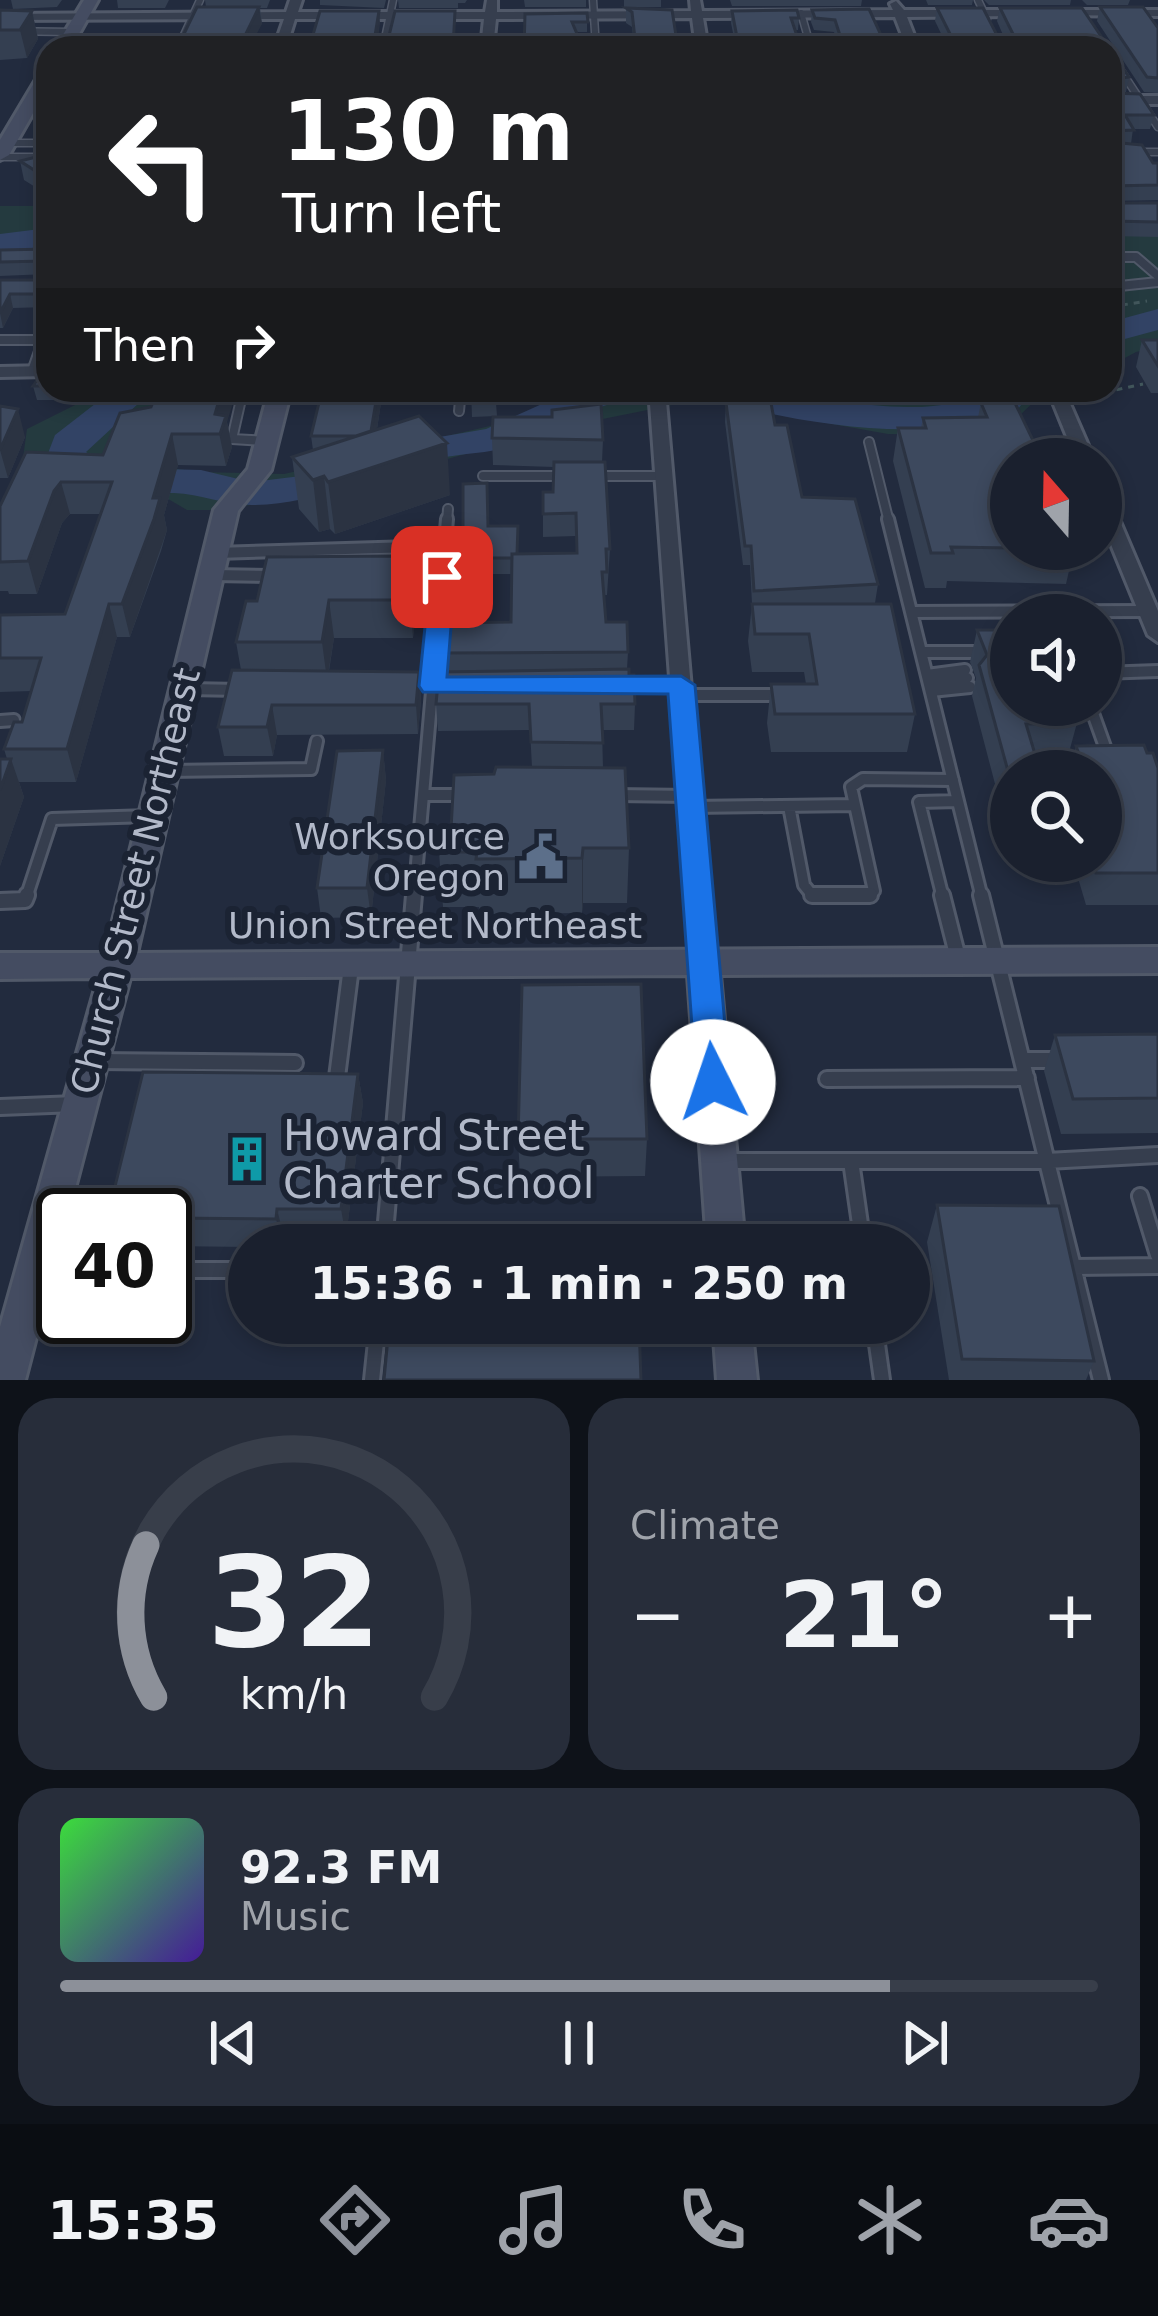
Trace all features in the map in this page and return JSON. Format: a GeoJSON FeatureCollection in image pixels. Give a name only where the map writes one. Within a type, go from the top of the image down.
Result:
{"type":"FeatureCollection","features":[{"type":"Feature","properties":{"kind":"street"},"geometry":{"type":"LineString","coordinates":[[70,36],[91,0]]}},
{"type":"Feature","properties":{"kind":"street"},"geometry":{"type":"LineString","coordinates":[[284,36],[296,0]]}},
{"type":"Feature","properties":{"kind":"street"},"geometry":{"type":"LineString","coordinates":[[0,16],[389,15],[491,7],[696,6],[801,13],[897,6],[1158,13]]}},
{"type":"Feature","properties":{"kind":"street"},"geometry":{"type":"LineString","coordinates":[[696,6],[700,36]]}},
{"type":"Feature","properties":{"kind":"street"},"geometry":{"type":"LineString","coordinates":[[897,6],[909,36]]}},
{"type":"Feature","properties":{"kind":"street"},"geometry":{"type":"LineString","coordinates":[[1122,100],[1158,100]]}},
{"type":"Feature","properties":{"kind":"street"},"geometry":{"type":"LineString","coordinates":[[2,152],[36,108]]}},
{"type":"Feature","properties":{"kind":"street"},"geometry":{"type":"LineString","coordinates":[[0,372],[36,371]]}},
{"type":"Feature","properties":{"kind":"street","name":"Church Street Northeast"},"geometry":{"type":"LineString","coordinates":[[5,1380],[42,1269],[226,510],[260,470],[277,402]]}},
{"type":"Feature","properties":{"kind":"street"},"geometry":{"type":"LineString","coordinates":[[658,402],[724,1224]]}},
{"type":"Feature","properties":{"kind":"street"},"geometry":{"type":"LineString","coordinates":[[1061,402],[1076,438]]}},
{"type":"Feature","properties":{"kind":"street"},"geometry":{"type":"LineString","coordinates":[[1122,548],[1158,635]]}},
{"type":"Feature","properties":{"kind":"street","name":"Union Street Northeast"},"geometry":{"type":"LineString","coordinates":[[0,967],[1158,960]]}},
{"type":"Feature","properties":{"kind":"street"},"geometry":{"type":"LineString","coordinates":[[734,1344],[737,1380]]}},
{"type":"Feature","properties":{"kind":"lane"},"geometry":{"type":"LineString","coordinates":[[184,36],[200,0]]}},
{"type":"Feature","properties":{"kind":"lane"},"geometry":{"type":"LineString","coordinates":[[385,36],[393,0]]}},
{"type":"Feature","properties":{"kind":"lane"},"geometry":{"type":"LineString","coordinates":[[1075,0],[1094,30]]}},
{"type":"Feature","properties":{"kind":"lane"},"geometry":{"type":"LineString","coordinates":[[981,6],[994,30]]}},
{"type":"Feature","properties":{"kind":"lane"},"geometry":{"type":"LineString","coordinates":[[801,13],[808,36]]}},
{"type":"Feature","properties":{"kind":"lane"},"geometry":{"type":"LineString","coordinates":[[0,31],[72,32]]}},
{"type":"Feature","properties":{"kind":"lane"},"geometry":{"type":"LineString","coordinates":[[1122,72],[1158,127]]}},
{"type":"Feature","properties":{"kind":"lane"},"geometry":{"type":"LineString","coordinates":[[2,152],[36,145]]}},
{"type":"Feature","properties":{"kind":"lane"},"geometry":{"type":"LineString","coordinates":[[2,152],[36,156]]}},
{"type":"Feature","properties":{"kind":"lane"},"geometry":{"type":"LineString","coordinates":[[1122,152],[1158,152]]}},
{"type":"Feature","properties":{"kind":"lane"},"geometry":{"type":"LineString","coordinates":[[1122,256],[1136,257],[1158,279]]}},
{"type":"Feature","properties":{"kind":"lane"},"geometry":{"type":"LineString","coordinates":[[1122,285],[1158,279]]}},
{"type":"Feature","properties":{"kind":"lane"},"geometry":{"type":"LineString","coordinates":[[0,340],[36,340]]}},
{"type":"Feature","properties":{"kind":"lane"},"geometry":{"type":"LineString","coordinates":[[240,402],[232,440],[267,441]]}},
{"type":"Feature","properties":{"kind":"lane"},"geometry":{"type":"LineString","coordinates":[[459,411],[460,402]]}},
{"type":"Feature","properties":{"kind":"lane"},"geometry":{"type":"LineString","coordinates":[[869,442],[1102,1380]]}},
{"type":"Feature","properties":{"kind":"lane"},"geometry":{"type":"LineString","coordinates":[[483,476],[664,476]]}},
{"type":"Feature","properties":{"kind":"lane"},"geometry":{"type":"LineString","coordinates":[[386,1224],[448,509]]}},
{"type":"Feature","properties":{"kind":"lane"},"geometry":{"type":"LineString","coordinates":[[213,564],[446,546]]}},
{"type":"Feature","properties":{"kind":"lane"},"geometry":{"type":"LineString","coordinates":[[213,564],[280,576]]}},
{"type":"Feature","properties":{"kind":"lane"},"geometry":{"type":"LineString","coordinates":[[396,576],[442,577]]}},
{"type":"Feature","properties":{"kind":"lane"},"geometry":{"type":"LineString","coordinates":[[912,612],[1148,611]]}},
{"type":"Feature","properties":{"kind":"lane"},"geometry":{"type":"LineString","coordinates":[[921,652],[990,652]]}},
{"type":"Feature","properties":{"kind":"lane"},"geometry":{"type":"LineString","coordinates":[[1122,673],[1158,671]]}},
{"type":"Feature","properties":{"kind":"lane"},"geometry":{"type":"LineString","coordinates":[[929,683],[967,678]]}},
{"type":"Feature","properties":{"kind":"lane"},"geometry":{"type":"LineString","coordinates":[[614,685],[791,695]]}},
{"type":"Feature","properties":{"kind":"lane"},"geometry":{"type":"LineString","coordinates":[[410,691],[456,686]]}},
{"type":"Feature","properties":{"kind":"lane"},"geometry":{"type":"LineString","coordinates":[[184,689],[252,690]]}},
{"type":"Feature","properties":{"kind":"lane"},"geometry":{"type":"LineString","coordinates":[[164,771],[311,769],[317,741]]}},
{"type":"Feature","properties":{"kind":"lane"},"geometry":{"type":"LineString","coordinates":[[789,806],[804,885],[812,895],[867,897],[874,891],[851,788],[863,779],[953,780]]}},
{"type":"Feature","properties":{"kind":"lane"},"geometry":{"type":"LineString","coordinates":[[424,795],[490,795]]}},
{"type":"Feature","properties":{"kind":"lane"},"geometry":{"type":"LineString","coordinates":[[601,795],[855,805]]}},
{"type":"Feature","properties":{"kind":"lane"},"geometry":{"type":"LineString","coordinates":[[958,801],[919,802],[958,962]]}},
{"type":"Feature","properties":{"kind":"lane"},"geometry":{"type":"LineString","coordinates":[[0,901],[26,900],[52,819],[154,816]]}},
{"type":"Feature","properties":{"kind":"lane"},"geometry":{"type":"LineString","coordinates":[[334,1094],[351,965]]}},
{"type":"Feature","properties":{"kind":"lane"},"geometry":{"type":"LineString","coordinates":[[1022,1060],[1086,1059]]}},
{"type":"Feature","properties":{"kind":"lane"},"geometry":{"type":"LineString","coordinates":[[92,1061],[295,1063]]}},
{"type":"Feature","properties":{"kind":"lane"},"geometry":{"type":"LineString","coordinates":[[827,1079],[1027,1078]]}},
{"type":"Feature","properties":{"kind":"lane"},"geometry":{"type":"LineString","coordinates":[[0,1108],[80,1104]]}},
{"type":"Feature","properties":{"kind":"lane"},"geometry":{"type":"LineString","coordinates":[[719,1161],[1047,1161],[1158,1155]]}},
{"type":"Feature","properties":{"kind":"lane"},"geometry":{"type":"LineString","coordinates":[[851,1161],[860,1224]]}},
{"type":"Feature","properties":{"kind":"lane"},"geometry":{"type":"LineString","coordinates":[[1140,1196],[1158,1255]]}},
{"type":"Feature","properties":{"kind":"lane"},"geometry":{"type":"LineString","coordinates":[[1074,1267],[1158,1266]]}},
{"type":"Feature","properties":{"kind":"lane"},"geometry":{"type":"LineString","coordinates":[[192,1270],[228,1270]]}},
{"type":"Feature","properties":{"kind":"lane"},"geometry":{"type":"LineString","coordinates":[[373,1380],[376,1344]]}},
{"type":"Feature","properties":{"kind":"lane"},"geometry":{"type":"LineString","coordinates":[[877,1344],[882,1380]]}},
{"type":"Feature","properties":{"kind":"path"},"geometry":{"type":"LineString","coordinates":[[1122,305],[1158,298]]}},
{"type":"Feature","properties":{"kind":"path"},"geometry":{"type":"LineString","coordinates":[[1122,388],[1143,384]]}},
{"type":"Feature","properties":{"kind":"green space"},"geometry":{"type":"Polygon","coordinates":[[[0,206],[36,206],[36,256],[0,261],[0,206]]]}},
{"type":"Feature","properties":{"kind":"green space"},"geometry":{"type":"Polygon","coordinates":[[[1122,214],[1158,214],[1158,347],[1122,360],[1122,214]]]}},
{"type":"Feature","properties":{"kind":"green space"},"geometry":{"type":"Polygon","coordinates":[[[81,402],[168,402],[107,457],[197,472],[284,474],[507,422],[559,402],[687,402],[573,425],[303,498],[213,510],[187,510],[158,493],[23,458],[27,429],[81,402]]]}},
{"type":"Feature","properties":{"kind":"green space"},"geometry":{"type":"Polygon","coordinates":[[[708,402],[1034,402],[1014,421],[947,435],[888,434],[708,402]]]}},
{"type":"Feature","properties":{"kind":"building"},"geometry":{"type":"Polygon","coordinates":[[[197,7],[259,7],[245,36],[183,36],[197,7]]]}},
{"type":"Feature","properties":{"kind":"building"},"geometry":{"type":"Polygon","coordinates":[[[1100,7],[1143,7],[1158,28],[1158,78],[1147,77],[1100,7]]]}},
{"type":"Feature","properties":{"kind":"building"},"geometry":{"type":"Polygon","coordinates":[[[626,8],[672,10],[676,36],[635,36],[632,12],[626,8]]]}},
{"type":"Feature","properties":{"kind":"building"},"geometry":{"type":"Polygon","coordinates":[[[937,8],[983,8],[997,36],[951,36],[937,8]]]}},
{"type":"Feature","properties":{"kind":"building"},"geometry":{"type":"Polygon","coordinates":[[[1000,8],[1082,8],[1101,36],[1011,36],[1000,8]]]}},
{"type":"Feature","properties":{"kind":"building"},"geometry":{"type":"Polygon","coordinates":[[[869,9],[881,36],[840,36],[835,20],[815,18],[812,10],[869,9]]]}},
{"type":"Feature","properties":{"kind":"building"},"geometry":{"type":"Polygon","coordinates":[[[0,10],[32,11],[20,30],[0,30],[0,10]]]}},
{"type":"Feature","properties":{"kind":"building"},"geometry":{"type":"Polygon","coordinates":[[[797,10],[799,18],[791,18],[797,36],[737,36],[732,11],[797,10]]]}},
{"type":"Feature","properties":{"kind":"building"},"geometry":{"type":"Polygon","coordinates":[[[320,11],[379,11],[375,36],[313,36],[320,11]]]}},
{"type":"Feature","properties":{"kind":"building"},"geometry":{"type":"Polygon","coordinates":[[[395,11],[455,11],[454,36],[389,36],[395,11]]]}},
{"type":"Feature","properties":{"kind":"building"},"geometry":{"type":"Polygon","coordinates":[[[587,13],[588,22],[572,22],[578,36],[524,36],[525,14],[587,13]]]}},
{"type":"Feature","properties":{"kind":"building"},"geometry":{"type":"Polygon","coordinates":[[[1122,93],[1140,94],[1154,115],[1125,115],[1134,130],[1122,131],[1122,93]]]}},
{"type":"Feature","properties":{"kind":"building"},"geometry":{"type":"Polygon","coordinates":[[[1122,143],[1142,145],[1153,163],[1158,163],[1158,185],[1122,186],[1122,143]]]}},
{"type":"Feature","properties":{"kind":"building"},"geometry":{"type":"Polygon","coordinates":[[[36,157],[36,171],[20,161],[36,157]]]}},
{"type":"Feature","properties":{"kind":"building"},"geometry":{"type":"Polygon","coordinates":[[[1122,203],[1158,203],[1158,222],[1122,221],[1122,203]]]}},
{"type":"Feature","properties":{"kind":"building"},"geometry":{"type":"Polygon","coordinates":[[[36,249],[36,261],[0,262],[0,250],[36,249]]]}},
{"type":"Feature","properties":{"kind":"building"},"geometry":{"type":"Polygon","coordinates":[[[0,280],[36,280],[36,294],[10,294],[0,313],[0,280]]]}},
{"type":"Feature","properties":{"kind":"building"},"geometry":{"type":"Polygon","coordinates":[[[1142,340],[1158,340],[1158,366],[1142,340]]]}},
{"type":"Feature","properties":{"kind":"building"},"geometry":{"type":"Polygon","coordinates":[[[153,402],[218,402],[215,414],[226,416],[220,434],[172,434],[153,498],[160,498],[154,519],[122,604],[109,604],[67,749],[4,749],[14,722],[22,722],[41,658],[0,658],[0,615],[65,614],[112,482],[61,482],[28,561],[0,562],[0,506],[26,452],[103,455],[120,413],[151,407],[153,402]]]}},
{"type":"Feature","properties":{"kind":"building"},"geometry":{"type":"Polygon","coordinates":[[[319,402],[376,402],[371,431],[356,436],[311,436],[319,402]]]}},
{"type":"Feature","properties":{"kind":"building"},"geometry":{"type":"Polygon","coordinates":[[[726,403],[771,403],[775,425],[787,425],[802,497],[855,499],[878,584],[754,591],[751,546],[745,546],[726,403]]]}},
{"type":"Feature","properties":{"kind":"building"},"geometry":{"type":"Polygon","coordinates":[[[981,403],[1015,403],[1032,438],[990,438],[990,548],[951,547],[953,553],[931,553],[898,428],[926,428],[923,418],[987,417],[981,403]]]}},
{"type":"Feature","properties":{"kind":"building"},"geometry":{"type":"Polygon","coordinates":[[[601,404],[603,440],[492,438],[493,417],[552,417],[552,410],[601,404]]]}},
{"type":"Feature","properties":{"kind":"building"},"geometry":{"type":"Polygon","coordinates":[[[0,406],[18,409],[0,450],[0,406]]]}},
{"type":"Feature","properties":{"kind":"building"},"geometry":{"type":"Polygon","coordinates":[[[419,416],[447,443],[328,482],[324,476],[313,480],[292,457],[419,416]]]}},
{"type":"Feature","properties":{"kind":"building"},"geometry":{"type":"Polygon","coordinates":[[[554,462],[605,462],[610,549],[606,549],[607,572],[602,572],[606,622],[627,622],[628,652],[442,653],[445,623],[511,622],[512,554],[577,553],[576,513],[543,514],[543,492],[553,492],[554,462]]]}},
{"type":"Feature","properties":{"kind":"building"},"geometry":{"type":"Polygon","coordinates":[[[487,483],[488,526],[518,526],[517,554],[512,558],[480,558],[481,539],[463,539],[463,484],[487,483]]]}},
{"type":"Feature","properties":{"kind":"building"},"geometry":{"type":"Polygon","coordinates":[[[399,556],[397,573],[413,574],[410,600],[329,600],[322,642],[236,642],[246,601],[257,601],[267,557],[399,556]]]}},
{"type":"Feature","properties":{"kind":"building"},"geometry":{"type":"Polygon","coordinates":[[[752,604],[891,604],[915,714],[775,714],[771,684],[817,684],[809,634],[755,634],[752,604]]]}},
{"type":"Feature","properties":{"kind":"building"},"geometry":{"type":"Polygon","coordinates":[[[977,630],[990,630],[990,705],[979,665],[987,655],[977,630]]]}},
{"type":"Feature","properties":{"kind":"building"},"geometry":{"type":"Polygon","coordinates":[[[629,669],[629,675],[634,675],[635,704],[601,704],[603,743],[531,742],[529,704],[436,704],[439,672],[629,669]]]}},
{"type":"Feature","properties":{"kind":"building"},"geometry":{"type":"Polygon","coordinates":[[[232,670],[419,672],[416,705],[272,705],[267,727],[218,727],[232,670]]]}},
{"type":"Feature","properties":{"kind":"building"},"geometry":{"type":"Polygon","coordinates":[[[996,726],[1027,726],[1034,750],[1002,750],[996,726]]]}},
{"type":"Feature","properties":{"kind":"building"},"geometry":{"type":"Polygon","coordinates":[[[1144,745],[1147,753],[1153,753],[1158,768],[1158,873],[1122,873],[1122,750],[1077,750],[1076,746],[1144,745]]]}},
{"type":"Feature","properties":{"kind":"building"},"geometry":{"type":"Polygon","coordinates":[[[383,750],[367,888],[317,888],[337,751],[383,750]]]}},
{"type":"Feature","properties":{"kind":"building"},"geometry":{"type":"Polygon","coordinates":[[[0,759],[11,759],[0,790],[0,759]]]}},
{"type":"Feature","properties":{"kind":"building"},"geometry":{"type":"Polygon","coordinates":[[[496,767],[625,768],[629,848],[583,848],[582,858],[476,859],[477,852],[439,852],[440,828],[451,829],[454,775],[494,774],[496,767]]]}},
{"type":"Feature","properties":{"kind":"building"},"geometry":{"type":"Polygon","coordinates":[[[641,984],[647,1139],[518,1139],[522,985],[641,984]]]}},
{"type":"Feature","properties":{"kind":"building"},"geometry":{"type":"Polygon","coordinates":[[[1158,1034],[1158,1098],[1073,1099],[1055,1035],[1158,1034]]]}},
{"type":"Feature","properties":{"kind":"building","name":"Howard Street Charter School"},"geometry":{"type":"Polygon","coordinates":[[[143,1072],[358,1074],[341,1209],[277,1209],[276,1219],[192,1218],[192,1188],[115,1188],[143,1072]]]}},
{"type":"Feature","properties":{"kind":"building"},"geometry":{"type":"Polygon","coordinates":[[[937,1205],[1059,1206],[1094,1361],[962,1359],[937,1205]]]}},
{"type":"Feature","properties":{"kind":"building"},"geometry":{"type":"Polygon","coordinates":[[[387,1344],[640,1344],[641,1380],[384,1380],[387,1344]]]}},
{"type":"Feature","properties":{"kind":"waterway"},"geometry":{"type":"LineString","coordinates":[[0,243],[36,238]]}},
{"type":"Feature","properties":{"kind":"waterway"},"geometry":{"type":"LineString","coordinates":[[1122,330],[1158,319]]}},
{"type":"Feature","properties":{"kind":"waterway"},"geometry":{"type":"LineString","coordinates":[[120,402],[68,443],[66,456],[92,473],[124,480],[201,482],[251,494],[305,487],[435,448],[495,439],[575,402]]}},
{"type":"Feature","properties":{"kind":"waterway"},"geometry":{"type":"LineString","coordinates":[[773,402],[885,418],[953,416],[1004,402]]}},
{"type":"Feature","properties":{"kind":"place","name":"Worksource Oregon"},"geometry":{"type":"Point","coordinates":[541,857]}},
{"type":"Feature","properties":{"kind":"place","name":"Howard Street Charter School"},"geometry":{"type":"Point","coordinates":[247,1159]}},
{"type":"Feature","properties":{"kind":"route"},"geometry":{"type":"LineString","coordinates":[[442,577],[433,686],[681,685],[713,1082]]}}]}
